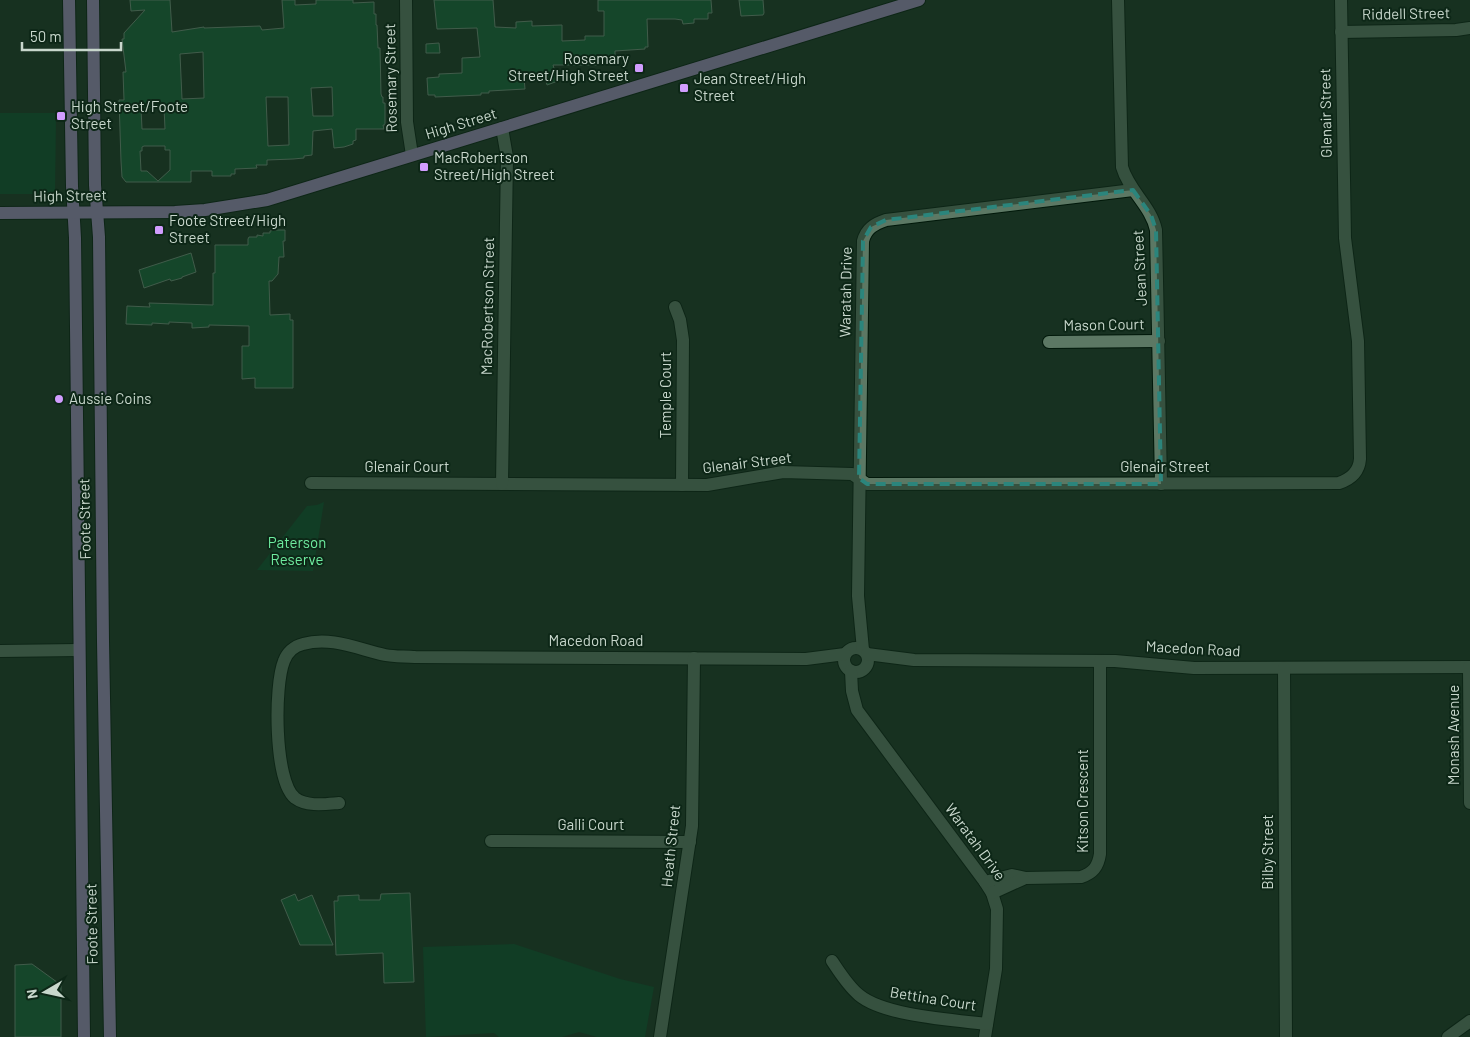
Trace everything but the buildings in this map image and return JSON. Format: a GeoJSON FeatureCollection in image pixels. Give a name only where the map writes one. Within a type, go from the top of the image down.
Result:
{"type":"FeatureCollection","features":[{"type":"Feature","properties":{"kind":"main road","name":"Foote Street"},"geometry":{"type":"LineString","coordinates":[[69,0],[75,238],[84,1037]]}},
{"type":"Feature","properties":{"kind":"main road","name":"Foote Street"},"geometry":{"type":"LineString","coordinates":[[93,0],[95,185],[99,237],[103,661],[111,1035]]}},
{"type":"Feature","properties":{"kind":"main road","name":"High Street"},"geometry":{"type":"LineString","coordinates":[[0,213],[175,212],[206,210],[267,200],[920,0]]}},
{"type":"Feature","properties":{"kind":"street","name":"Rosemary Street"},"geometry":{"type":"LineString","coordinates":[[406,0],[407,122],[412,155]]}},
{"type":"Feature","properties":{"kind":"street","name":"Jean Street"},"geometry":{"type":"LineString","coordinates":[[1118,0],[1122,168],[1127,182],[1151,215],[1156,230],[1161,484]]}},
{"type":"Feature","properties":{"kind":"street","name":"Glenair Street"},"geometry":{"type":"LineString","coordinates":[[502,484],[716,485],[783,472],[852,474],[867,484],[1339,482],[1350,478],[1358,469],[1360,459],[1359,351],[1345,238],[1341,0]]}},
{"type":"Feature","properties":{"kind":"street","name":"Riddell Street"},"geometry":{"type":"LineString","coordinates":[[1342,32],[1456,30],[1470,28]]}},
{"type":"Feature","properties":{"kind":"street","name":"MacRobertson Street"},"geometry":{"type":"LineString","coordinates":[[502,128],[507,157],[502,484]]}},
{"type":"Feature","properties":{"kind":"street","name":"Waratah Drive"},"geometry":{"type":"LineString","coordinates":[[986,1031],[996,960],[997,909],[989,888],[863,718],[854,702],[858,596],[863,241],[870,227],[886,220],[1133,190]]}},
{"type":"Feature","properties":{"kind":"street","name":"Temple Court"},"geometry":{"type":"LineString","coordinates":[[675,307],[680,320],[683,340],[682,485]]}},
{"type":"Feature","properties":{"kind":"street","name":"Mason Court"},"geometry":{"type":"LineString","coordinates":[[1049,342],[1159,341]]}},
{"type":"Feature","properties":{"kind":"street","name":"Glenair Court"},"geometry":{"type":"LineString","coordinates":[[311,483],[502,484]]}},
{"type":"Feature","properties":{"kind":"street","name":"Macedon Road"},"geometry":{"type":"LineString","coordinates":[[339,803],[317,804],[302,802],[295,798],[287,787],[280,754],[278,699],[283,663],[286,656],[296,647],[311,642],[338,643],[386,655],[424,657],[1100,661],[1184,668],[1470,667]]}},
{"type":"Feature","properties":{"kind":"street"},"geometry":{"type":"LineString","coordinates":[[0,651],[79,650]]}},
{"type":"Feature","properties":{"kind":"street","name":"Heath Street"},"geometry":{"type":"LineString","coordinates":[[660,1037],[693,813],[694,658]]}},
{"type":"Feature","properties":{"kind":"street","name":"Kitson Crescent"},"geometry":{"type":"LineString","coordinates":[[989,888],[1008,885],[1026,878],[1081,877],[1092,872],[1099,862],[1100,661]]}},
{"type":"Feature","properties":{"kind":"street","name":"Monash Avenue"},"geometry":{"type":"LineString","coordinates":[[1470,667],[1470,803]]}},
{"type":"Feature","properties":{"kind":"street","name":"Bilby Street"},"geometry":{"type":"LineString","coordinates":[[1284,668],[1286,1037]]}},
{"type":"Feature","properties":{"kind":"street","name":"Galli Court"},"geometry":{"type":"LineString","coordinates":[[491,841],[690,842]]}},
{"type":"Feature","properties":{"kind":"street","name":"Bettina Court"},"geometry":{"type":"LineString","coordinates":[[832,961],[858,994],[876,1006],[986,1031]]}},
{"type":"Feature","properties":{"kind":"street"},"geometry":{"type":"LineString","coordinates":[[1448,1037],[1470,1021]]}},
{"type":"Feature","properties":{"kind":"highlighted area"},"geometry":{"type":"Polygon","coordinates":[[[1133,190],[1151,215],[1156,230],[1161,484],[867,484],[859,478],[863,241],[871,227],[886,220],[1133,190]]]}},
{"type":"Feature","properties":{"kind":"green space"},"geometry":{"type":"Polygon","coordinates":[[[0,113],[56,113],[55,194],[0,194],[0,113]]]}},
{"type":"Feature","properties":{"kind":"green space","name":"Paterson Reserve"},"geometry":{"type":"Polygon","coordinates":[[[324,502],[313,571],[257,570],[307,506],[324,502]]]}},
{"type":"Feature","properties":{"kind":"green space"},"geometry":{"type":"Polygon","coordinates":[[[514,944],[620,979],[654,987],[645,1037],[597,1037],[579,1032],[562,1037],[499,1037],[494,1033],[426,1037],[423,947],[514,944]]]}},
{"type":"Feature","properties":{"kind":"place","name":"Rosemary Street/High Street"},"geometry":{"type":"Point","coordinates":[639,68]}},
{"type":"Feature","properties":{"kind":"place","name":"Jean Street/High Street"},"geometry":{"type":"Point","coordinates":[684,88]}},
{"type":"Feature","properties":{"kind":"place","name":"High Street/Foote Street"},"geometry":{"type":"Point","coordinates":[61,116]}},
{"type":"Feature","properties":{"kind":"place","name":"MacRobertson Street/High Street"},"geometry":{"type":"Point","coordinates":[424,167]}},
{"type":"Feature","properties":{"kind":"place","name":"Foote Street/High Street"},"geometry":{"type":"Point","coordinates":[159,230]}},
{"type":"Feature","properties":{"kind":"place","name":"Aussie Coins"},"geometry":{"type":"Point","coordinates":[59,399]}}]}
